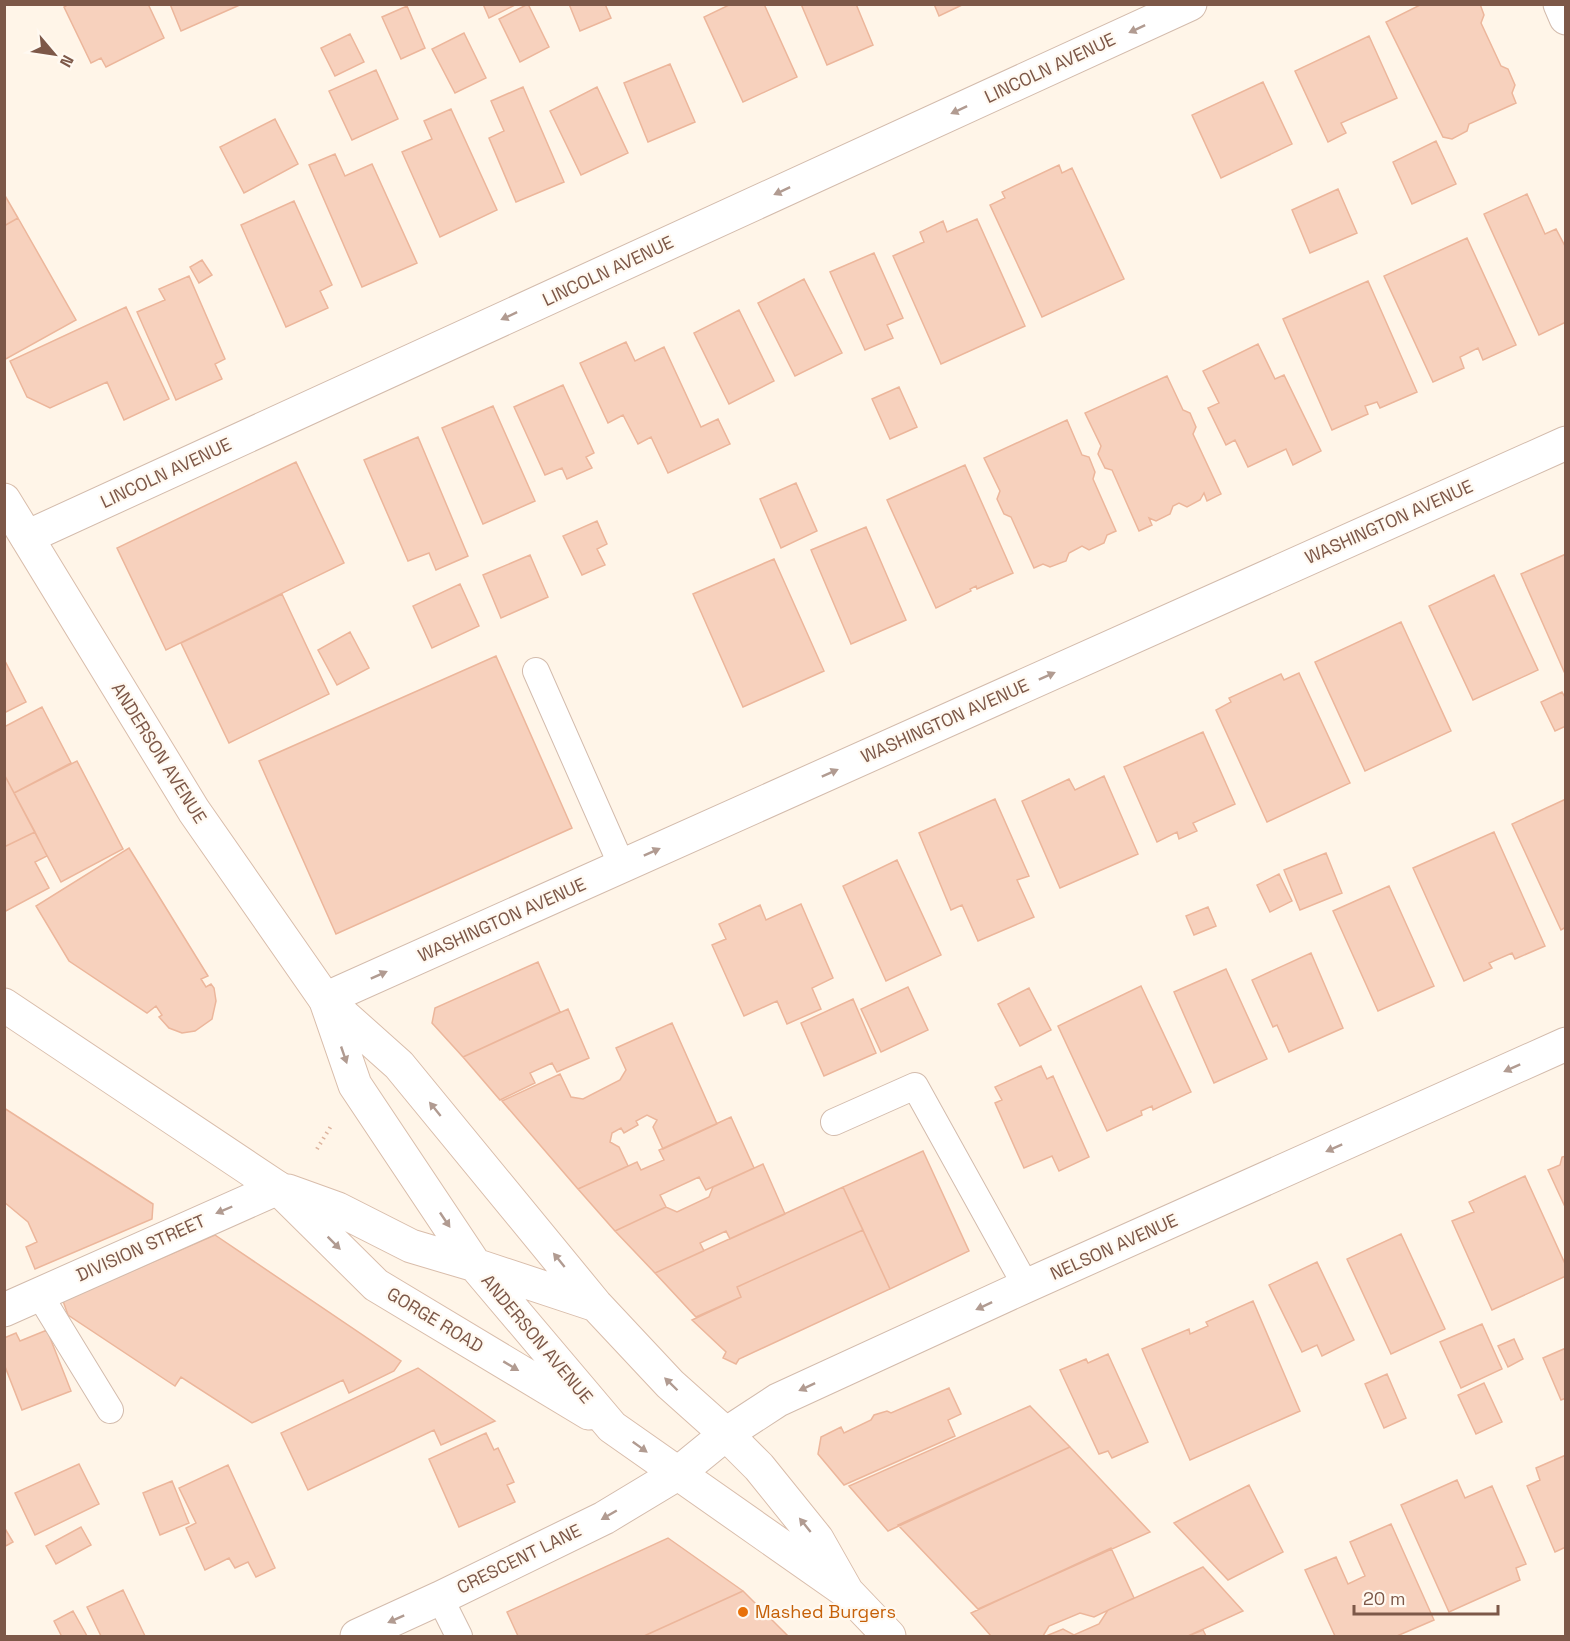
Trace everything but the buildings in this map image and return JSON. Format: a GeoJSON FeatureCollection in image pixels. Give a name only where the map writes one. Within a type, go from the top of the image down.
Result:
{"type":"FeatureCollection","features":[{"type":"Feature","properties":{"kind":"street","name":"LINCOLN AVENUE"},"geometry":{"type":"LineString","coordinates":[[13,519],[1190,4]]}},
{"type":"Feature","properties":{"kind":"street"},"geometry":{"type":"LineString","coordinates":[[1560,4],[1566,18]]}},
{"type":"Feature","properties":{"kind":"street","name":"WASHINGTON AVENUE"},"geometry":{"type":"LineString","coordinates":[[325,999],[1566,443]]}},
{"type":"Feature","properties":{"kind":"street","name":"ANDERSON AVENUE"},"geometry":{"type":"LineString","coordinates":[[13,519],[194,811],[325,999],[399,1065],[596,1305],[670,1384],[759,1467],[817,1539],[847,1592]]}},
{"type":"Feature","properties":{"kind":"street","name":"ANDERSON AVENUE"},"geometry":{"type":"LineString","coordinates":[[325,999],[355,1085],[475,1264],[612,1427],[847,1592],[889,1636]]}},
{"type":"Feature","properties":{"kind":"street","name":"GORGE ROAD"},"geometry":{"type":"LineString","coordinates":[[4,1005],[278,1188],[376,1285],[612,1427]]}},
{"type":"Feature","properties":{"kind":"street","name":"NELSON AVENUE"},"geometry":{"type":"LineString","coordinates":[[677,1474],[726,1434],[778,1400],[1566,1044]]}},
{"type":"Feature","properties":{"kind":"street","name":"GORGE ROAD"},"geometry":{"type":"LineString","coordinates":[[278,1188],[338,1209],[411,1246],[475,1264],[596,1305]]}},
{"type":"Feature","properties":{"kind":"street","name":"DIVISION STREET"},"geometry":{"type":"LineString","coordinates":[[4,1310],[278,1188]]}},
{"type":"Feature","properties":{"kind":"street","name":"CRESCENT LANE"},"geometry":{"type":"LineString","coordinates":[[357,1636],[604,1518],[677,1474]]}},
{"type":"Feature","properties":{"kind":"lane"},"geometry":{"type":"LineString","coordinates":[[536,671],[622,866]]}},
{"type":"Feature","properties":{"kind":"lane"},"geometry":{"type":"LineString","coordinates":[[834,1122],[915,1086],[1026,1286]]}},
{"type":"Feature","properties":{"kind":"lane"},"geometry":{"type":"LineString","coordinates":[[39,1294],[110,1410]]}},
{"type":"Feature","properties":{"kind":"lane"},"geometry":{"type":"LineString","coordinates":[[440,1598],[459,1636]]}},
{"type":"Feature","properties":{"kind":"path"},"geometry":{"type":"LineString","coordinates":[[317,1149],[331,1126]]}},
{"type":"Feature","properties":{"kind":"place","name":"Mashed Burgers"},"geometry":{"type":"Point","coordinates":[743,1612]}}]}
